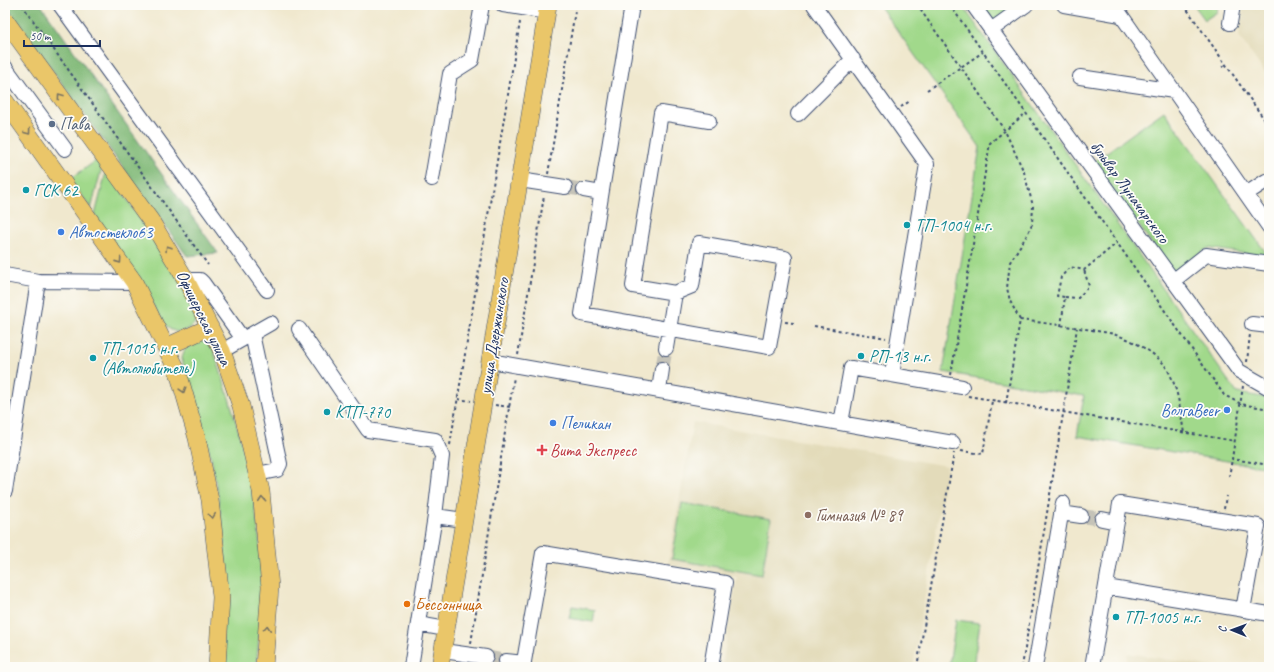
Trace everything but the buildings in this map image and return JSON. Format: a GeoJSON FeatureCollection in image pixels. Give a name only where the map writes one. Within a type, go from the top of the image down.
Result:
{"type":"FeatureCollection","features":[{"type":"Feature","properties":{"kind":"main road","name":"улица Дзержинского"},"geometry":{"type":"LineString","coordinates":[[441,659],[548,8]]}},
{"type":"Feature","properties":{"kind":"main road","name":"Офицерская улица"},"geometry":{"type":"LineString","coordinates":[[5,20],[151,221],[186,280],[222,351],[241,406],[261,490],[270,587],[264,667]]}},
{"type":"Feature","properties":{"kind":"main road"},"geometry":{"type":"LineString","coordinates":[[5,101],[134,282],[178,372],[197,438],[210,500],[221,597],[217,667]]}},
{"type":"Feature","properties":{"kind":"main road"},"geometry":{"type":"LineString","coordinates":[[166,347],[210,327]]}},
{"type":"Feature","properties":{"kind":"street"},"geometry":{"type":"LineString","coordinates":[[60,5],[267,290]]}},
{"type":"Feature","properties":{"kind":"street"},"geometry":{"type":"LineString","coordinates":[[432,179],[450,74],[472,60],[482,5]]}},
{"type":"Feature","properties":{"kind":"street"},"geometry":{"type":"LineString","coordinates":[[504,5],[548,8]]}},
{"type":"Feature","properties":{"kind":"street"},"geometry":{"type":"LineString","coordinates":[[632,5],[582,314],[769,347],[784,258],[699,243],[692,286],[675,293],[633,286],[661,113],[709,121]]}},
{"type":"Feature","properties":{"kind":"street"},"geometry":{"type":"LineString","coordinates":[[814,5],[927,164],[892,375]]}},
{"type":"Feature","properties":{"kind":"street","name":"бульвар Луначарского"},"geometry":{"type":"LineString","coordinates":[[973,5],[1238,371],[1244,376],[1269,388]]}},
{"type":"Feature","properties":{"kind":"street"},"geometry":{"type":"LineString","coordinates":[[991,30],[1026,5]]}},
{"type":"Feature","properties":{"kind":"street"},"geometry":{"type":"LineString","coordinates":[[1064,5],[1118,10],[1269,227]]}},
{"type":"Feature","properties":{"kind":"street"},"geometry":{"type":"LineString","coordinates":[[1230,23],[1233,5]]}},
{"type":"Feature","properties":{"kind":"street"},"geometry":{"type":"LineString","coordinates":[[798,114],[853,60]]}},
{"type":"Feature","properties":{"kind":"street"},"geometry":{"type":"LineString","coordinates":[[5,67],[65,149]]}},
{"type":"Feature","properties":{"kind":"street"},"geometry":{"type":"LineString","coordinates":[[1080,77],[1174,91]]}},
{"type":"Feature","properties":{"kind":"street"},"geometry":{"type":"LineString","coordinates":[[520,180],[565,187]]}},
{"type":"Feature","properties":{"kind":"street"},"geometry":{"type":"LineString","coordinates":[[1246,194],[1266,181]]}},
{"type":"Feature","properties":{"kind":"street"},"geometry":{"type":"LineString","coordinates":[[584,190],[601,193]]}},
{"type":"Feature","properties":{"kind":"street"},"geometry":{"type":"LineString","coordinates":[[1173,281],[1206,255],[1269,264]]}},
{"type":"Feature","properties":{"kind":"street"},"geometry":{"type":"LineString","coordinates":[[5,275],[38,281],[134,282]]}},
{"type":"Feature","properties":{"kind":"street"},"geometry":{"type":"LineString","coordinates":[[186,280],[200,280],[248,337],[280,464],[277,470],[257,474]]}},
{"type":"Feature","properties":{"kind":"street"},"geometry":{"type":"LineString","coordinates":[[5,491],[38,281]]}},
{"type":"Feature","properties":{"kind":"street"},"geometry":{"type":"LineString","coordinates":[[666,348],[675,293]]}},
{"type":"Feature","properties":{"kind":"street"},"geometry":{"type":"LineString","coordinates":[[222,351],[271,323]]}},
{"type":"Feature","properties":{"kind":"street"},"geometry":{"type":"LineString","coordinates":[[1252,324],[1269,326]]}},
{"type":"Feature","properties":{"kind":"street"},"geometry":{"type":"LineString","coordinates":[[299,329],[368,430],[435,440],[442,456],[435,516],[411,667]]}},
{"type":"Feature","properties":{"kind":"street"},"geometry":{"type":"LineString","coordinates":[[490,361],[953,443]]}},
{"type":"Feature","properties":{"kind":"street"},"geometry":{"type":"LineString","coordinates":[[841,423],[851,368],[959,389]]}},
{"type":"Feature","properties":{"kind":"street"},"geometry":{"type":"LineString","coordinates":[[659,391],[662,369]]}},
{"type":"Feature","properties":{"kind":"street"},"geometry":{"type":"LineString","coordinates":[[1092,667],[1120,504],[1258,526],[1243,610]]}},
{"type":"Feature","properties":{"kind":"street"},"geometry":{"type":"LineString","coordinates":[[1035,667],[1062,508],[1081,516]]}},
{"type":"Feature","properties":{"kind":"street"},"geometry":{"type":"LineString","coordinates":[[435,516],[464,520]]}},
{"type":"Feature","properties":{"kind":"street"},"geometry":{"type":"LineString","coordinates":[[1102,519],[1117,522]]}},
{"type":"Feature","properties":{"kind":"street"},"geometry":{"type":"LineString","coordinates":[[506,661],[524,665],[543,553],[724,583],[711,667]]}},
{"type":"Feature","properties":{"kind":"street"},"geometry":{"type":"LineString","coordinates":[[1106,588],[1269,614]]}},
{"type":"Feature","properties":{"kind":"street"},"geometry":{"type":"LineString","coordinates":[[418,624],[446,629]]}},
{"type":"Feature","properties":{"kind":"street"},"geometry":{"type":"LineString","coordinates":[[441,659],[469,655],[486,657]]}},
{"type":"Feature","properties":{"kind":"path"},"geometry":{"type":"LineString","coordinates":[[22,5],[208,266]]}},
{"type":"Feature","properties":{"kind":"path"},"geometry":{"type":"LineString","coordinates":[[469,655],[576,5]]}},
{"type":"Feature","properties":{"kind":"path"},"geometry":{"type":"LineString","coordinates":[[917,5],[1005,131],[1024,172],[1033,206],[1032,224],[1010,262],[1007,288],[1010,301],[1020,320],[1006,403]]}},
{"type":"Feature","properties":{"kind":"path"},"geometry":{"type":"LineString","coordinates":[[950,5],[1224,395],[1241,404],[1269,409]]}},
{"type":"Feature","properties":{"kind":"path"},"geometry":{"type":"LineString","coordinates":[[1184,5],[1269,126]]}},
{"type":"Feature","properties":{"kind":"path"},"geometry":{"type":"LineString","coordinates":[[450,449],[520,22]]}},
{"type":"Feature","properties":{"kind":"path"},"geometry":{"type":"LineString","coordinates":[[927,90],[983,52]]}},
{"type":"Feature","properties":{"kind":"path"},"geometry":{"type":"LineString","coordinates":[[1222,67],[1226,65]]}},
{"type":"Feature","properties":{"kind":"path"},"geometry":{"type":"LineString","coordinates":[[1026,114],[990,143],[959,389],[1006,403],[1235,441]]}},
{"type":"Feature","properties":{"kind":"path"},"geometry":{"type":"LineString","coordinates":[[1084,270],[1117,243]]}},
{"type":"Feature","properties":{"kind":"path"},"geometry":{"type":"LineString","coordinates":[[1070,267],[1084,270],[1089,286],[1078,298],[1057,296],[1061,277],[1070,267]]}},
{"type":"Feature","properties":{"kind":"path"},"geometry":{"type":"LineString","coordinates":[[1061,326],[1065,297]]}},
{"type":"Feature","properties":{"kind":"path"},"geometry":{"type":"LineString","coordinates":[[1020,320],[1117,335],[1144,348],[1163,363],[1170,375],[1177,392],[1184,433]]}},
{"type":"Feature","properties":{"kind":"path"},"geometry":{"type":"LineString","coordinates":[[814,326],[898,340]]}},
{"type":"Feature","properties":{"kind":"path"},"geometry":{"type":"LineString","coordinates":[[1022,667],[1062,412],[1077,328]]}},
{"type":"Feature","properties":{"kind":"path"},"geometry":{"type":"LineString","coordinates":[[917,667],[954,450],[983,454],[992,400]]}},
{"type":"Feature","properties":{"kind":"path"},"geometry":{"type":"LineString","coordinates":[[1229,477],[1241,404]]}},
{"type":"Feature","properties":{"kind":"path"},"geometry":{"type":"LineString","coordinates":[[1232,459],[1269,465]]}},
{"type":"Feature","properties":{"kind":"shaded area"},"geometry":{"type":"Polygon","coordinates":[[[1243,5],[1269,5],[1269,79],[1239,36],[1243,5]]]}},
{"type":"Feature","properties":{"kind":"shaded area","name":"Гимназия № 89"},"geometry":{"type":"Polygon","coordinates":[[[693,422],[947,466],[913,667],[733,667],[722,665],[737,577],[668,565],[693,422]]]}},
{"type":"Feature","properties":{"kind":"shaded area"},"geometry":{"type":"Polygon","coordinates":[[[1128,653],[1213,667],[1126,667],[1128,653]]]}},
{"type":"Feature","properties":{"kind":"green space"},"geometry":{"type":"Polygon","coordinates":[[[5,5],[41,5],[218,253],[187,256],[5,5]]]}},
{"type":"Feature","properties":{"kind":"green space"},"geometry":{"type":"Polygon","coordinates":[[[879,5],[962,5],[1237,393],[1269,398],[1269,468],[1077,436],[1084,396],[943,372],[980,147],[879,5]]]}},
{"type":"Feature","properties":{"kind":"green space"},"geometry":{"type":"Polygon","coordinates":[[[981,5],[1017,5],[993,22],[981,5]]]}},
{"type":"Feature","properties":{"kind":"green space"},"geometry":{"type":"Polygon","coordinates":[[[1194,5],[1218,5],[1217,12],[1205,20],[1194,5]]]}},
{"type":"Feature","properties":{"kind":"green space"},"geometry":{"type":"Polygon","coordinates":[[[1164,111],[1269,257],[1208,248],[1173,273],[1093,162],[1164,111]]]}},
{"type":"Feature","properties":{"kind":"green space"},"geometry":{"type":"Polygon","coordinates":[[[100,158],[103,163],[91,209],[70,179],[100,158]]]}},
{"type":"Feature","properties":{"kind":"green space"},"geometry":{"type":"Polygon","coordinates":[[[107,168],[182,284],[197,319],[187,330],[179,332],[166,326],[95,215],[107,168]]]}},
{"type":"Feature","properties":{"kind":"green space"},"geometry":{"type":"Polygon","coordinates":[[[199,340],[211,343],[221,371],[238,429],[251,487],[260,546],[262,576],[261,611],[256,667],[220,667],[226,581],[224,542],[211,457],[182,359],[187,346],[199,340]]]}},
{"type":"Feature","properties":{"kind":"green space"},"geometry":{"type":"Polygon","coordinates":[[[682,503],[771,519],[762,575],[672,559],[682,503]]]}},
{"type":"Feature","properties":{"kind":"green space"},"geometry":{"type":"Polygon","coordinates":[[[572,606],[595,610],[593,622],[569,618],[572,606]]]}},
{"type":"Feature","properties":{"kind":"green space"},"geometry":{"type":"Polygon","coordinates":[[[956,620],[980,623],[973,667],[949,666],[956,620]]]}},
{"type":"Feature","properties":{"kind":"tunnel"},"geometry":{"type":"LineString","coordinates":[[565,187],[584,190]]}},
{"type":"Feature","properties":{"kind":"tunnel"},"geometry":{"type":"LineString","coordinates":[[662,369],[666,348]]}},
{"type":"Feature","properties":{"kind":"tunnel"},"geometry":{"type":"LineString","coordinates":[[1081,516],[1102,519]]}},
{"type":"Feature","properties":{"kind":"tunnel"},"geometry":{"type":"LineString","coordinates":[[486,657],[506,661]]}},
{"type":"Feature","properties":{"kind":"place","name":"Пава"},"geometry":{"type":"Point","coordinates":[52,124]}},
{"type":"Feature","properties":{"kind":"place","name":"ГСК 62"},"geometry":{"type":"Point","coordinates":[26,190]}},
{"type":"Feature","properties":{"kind":"place","name":"ТП-1004 н.г."},"geometry":{"type":"Point","coordinates":[907,225]}},
{"type":"Feature","properties":{"kind":"place","name":"Автостекло63"},"geometry":{"type":"Point","coordinates":[61,232]}},
{"type":"Feature","properties":{"kind":"place","name":"РП-13 н.г."},"geometry":{"type":"Point","coordinates":[861,356]}},
{"type":"Feature","properties":{"kind":"place","name":"ТП-1015 н.г. (Автолюбитель)"},"geometry":{"type":"Point","coordinates":[93,358]}},
{"type":"Feature","properties":{"kind":"place","name":"ВолгаBeer"},"geometry":{"type":"Point","coordinates":[1227,410]}},
{"type":"Feature","properties":{"kind":"place","name":"КТП-770"},"geometry":{"type":"Point","coordinates":[327,412]}},
{"type":"Feature","properties":{"kind":"place","name":"Пеликан"},"geometry":{"type":"Point","coordinates":[553,423]}},
{"type":"Feature","properties":{"kind":"place","name":"Вита Экспресс"},"geometry":{"type":"Point","coordinates":[542,450]}},
{"type":"Feature","properties":{"kind":"place","name":"Гимназия № 89"},"geometry":{"type":"Point","coordinates":[808,515]}},
{"type":"Feature","properties":{"kind":"place","name":"Бессонница"},"geometry":{"type":"Point","coordinates":[407,604]}},
{"type":"Feature","properties":{"kind":"place","name":"ТП-1005 н.г."},"geometry":{"type":"Point","coordinates":[1116,617]}}]}
